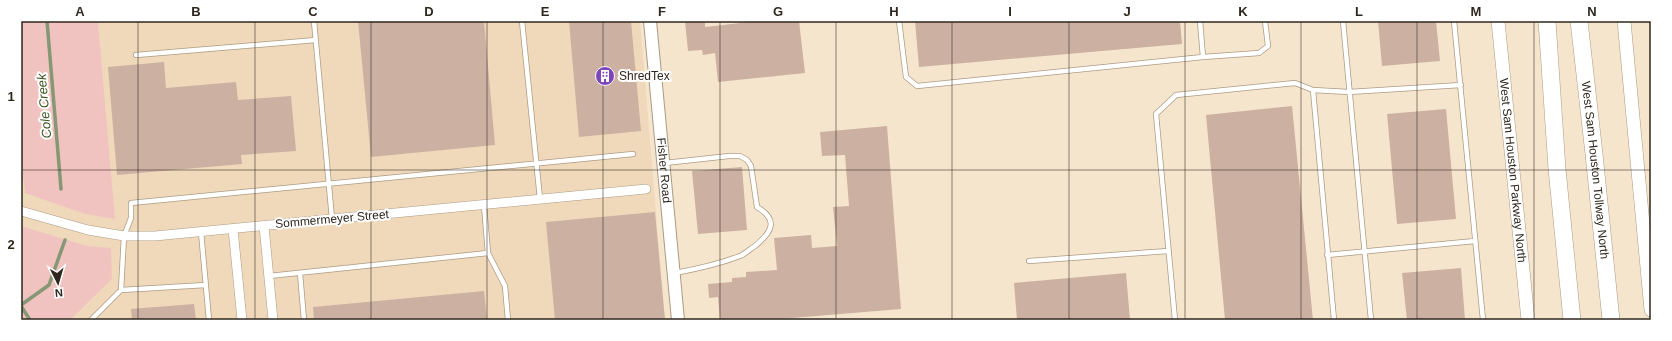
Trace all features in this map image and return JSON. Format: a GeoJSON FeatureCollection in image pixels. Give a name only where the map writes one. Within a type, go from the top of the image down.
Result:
{"type":"FeatureCollection","features":[{"type":"Feature","properties":{"kind":"highway"},"geometry":{"type":"LineString","coordinates":[[1547,21],[1557,169],[1572,320]]}},
{"type":"Feature","properties":{"kind":"highway","name":"West Sam Houston Tollway North"},"geometry":{"type":"LineString","coordinates":[[1579,21],[1611,320]]}},
{"type":"Feature","properties":{"kind":"main road","name":"West Sam Houston Parkway North"},"geometry":{"type":"LineString","coordinates":[[1498,21],[1528,320]]}},
{"type":"Feature","properties":{"kind":"main road"},"geometry":{"type":"LineString","coordinates":[[1624,21],[1647,235],[1651,310]]}},
{"type":"Feature","properties":{"kind":"street","name":"Fisher Road"},"geometry":{"type":"LineString","coordinates":[[650,21],[678,320]]}},
{"type":"Feature","properties":{"kind":"street","name":"Sommermeyer Street"},"geometry":{"type":"LineString","coordinates":[[21,211],[88,230],[124,236],[155,236],[646,189]]}},
{"type":"Feature","properties":{"kind":"street"},"geometry":{"type":"LineString","coordinates":[[264,226],[273,320]]}},
{"type":"Feature","properties":{"kind":"street"},"geometry":{"type":"LineString","coordinates":[[233,229],[242,320]]}},
{"type":"Feature","properties":{"kind":"lane"},"geometry":{"type":"LineString","coordinates":[[314,21],[332,219]]}},
{"type":"Feature","properties":{"kind":"lane"},"geometry":{"type":"LineString","coordinates":[[522,21],[540,199]]}},
{"type":"Feature","properties":{"kind":"lane"},"geometry":{"type":"LineString","coordinates":[[899,21],[906,77],[917,86],[1203,57],[1259,53],[1268,46],[1265,21]]}},
{"type":"Feature","properties":{"kind":"lane"},"geometry":{"type":"LineString","coordinates":[[1200,21],[1203,57]]}},
{"type":"Feature","properties":{"kind":"lane"},"geometry":{"type":"LineString","coordinates":[[1343,21],[1371,320]]}},
{"type":"Feature","properties":{"kind":"lane"},"geometry":{"type":"LineString","coordinates":[[1454,21],[1483,320]]}},
{"type":"Feature","properties":{"kind":"lane"},"geometry":{"type":"LineString","coordinates":[[136,55],[316,40]]}},
{"type":"Feature","properties":{"kind":"lane"},"geometry":{"type":"LineString","coordinates":[[1175,320],[1156,114],[1176,95],[1295,83],[1313,90],[1350,92],[1461,85]]}},
{"type":"Feature","properties":{"kind":"lane"},"geometry":{"type":"LineString","coordinates":[[1313,90],[1334,320]]}},
{"type":"Feature","properties":{"kind":"lane"},"geometry":{"type":"LineString","coordinates":[[121,290],[124,236],[132,218],[131,202],[633,154]]}},
{"type":"Feature","properties":{"kind":"lane"},"geometry":{"type":"LineString","coordinates":[[663,163],[729,156],[740,156],[747,160],[751,166],[757,207],[766,212],[770,217],[771,227],[769,233],[742,256],[698,269],[674,274]]}},
{"type":"Feature","properties":{"kind":"lane"},"geometry":{"type":"LineString","coordinates":[[484,204],[488,253],[505,286],[508,320]]}},
{"type":"Feature","properties":{"kind":"lane"},"geometry":{"type":"LineString","coordinates":[[201,232],[209,320]]}},
{"type":"Feature","properties":{"kind":"lane"},"geometry":{"type":"LineString","coordinates":[[1327,254],[1475,241]]}},
{"type":"Feature","properties":{"kind":"lane"},"geometry":{"type":"LineString","coordinates":[[1029,261],[1168,251]]}},
{"type":"Feature","properties":{"kind":"lane"},"geometry":{"type":"LineString","coordinates":[[268,276],[488,253]]}},
{"type":"Feature","properties":{"kind":"lane"},"geometry":{"type":"LineString","coordinates":[[300,273],[304,320]]}},
{"type":"Feature","properties":{"kind":"lane"},"geometry":{"type":"LineString","coordinates":[[91,320],[121,290],[206,285]]}},
{"type":"Feature","properties":{"kind":"shaded area"},"geometry":{"type":"Polygon","coordinates":[[[21,21],[640,21],[665,320],[21,320],[21,21]]]}},
{"type":"Feature","properties":{"kind":"shaded area"},"geometry":{"type":"Polygon","coordinates":[[[21,21],[115,21],[98,23],[115,219],[85,214],[25,193],[21,155],[21,21]]]}},
{"type":"Feature","properties":{"kind":"shaded area"},"geometry":{"type":"Polygon","coordinates":[[[21,226],[87,246],[111,248],[112,279],[71,319],[21,320],[21,226]]]}},
{"type":"Feature","properties":{"kind":"building"},"geometry":{"type":"Polygon","coordinates":[[[358,21],[484,21],[495,145],[371,157],[358,21]]]}},
{"type":"Feature","properties":{"kind":"building","name":"ShredTex"},"geometry":{"type":"Polygon","coordinates":[[[569,21],[631,21],[641,131],[579,137],[569,21]]]}},
{"type":"Feature","properties":{"kind":"building"},"geometry":{"type":"Polygon","coordinates":[[[685,21],[705,21],[705,27],[758,21],[799,21],[805,73],[718,82],[715,53],[703,55],[702,50],[688,51],[685,21]]]}},
{"type":"Feature","properties":{"kind":"building"},"geometry":{"type":"Polygon","coordinates":[[[915,21],[1180,21],[1182,44],[919,67],[915,21]]]}},
{"type":"Feature","properties":{"kind":"building"},"geometry":{"type":"Polygon","coordinates":[[[1378,21],[1436,21],[1440,61],[1382,66],[1378,21]]]}},
{"type":"Feature","properties":{"kind":"building"},"geometry":{"type":"Polygon","coordinates":[[[164,62],[166,88],[236,82],[238,100],[291,96],[296,151],[241,155],[242,164],[117,175],[108,67],[164,62]]]}},
{"type":"Feature","properties":{"kind":"building"},"geometry":{"type":"Polygon","coordinates":[[[1292,106],[1313,320],[1225,320],[1206,115],[1292,106]]]}},
{"type":"Feature","properties":{"kind":"building"},"geometry":{"type":"Polygon","coordinates":[[[1446,109],[1456,219],[1397,224],[1387,114],[1446,109]]]}},
{"type":"Feature","properties":{"kind":"building"},"geometry":{"type":"Polygon","coordinates":[[[887,126],[901,309],[768,320],[720,320],[718,297],[709,298],[708,284],[732,282],[732,278],[746,277],[746,272],[777,270],[774,238],[811,235],[812,248],[837,246],[833,207],[849,206],[845,155],[822,156],[820,132],[887,126]]]}},
{"type":"Feature","properties":{"kind":"building"},"geometry":{"type":"Polygon","coordinates":[[[742,167],[747,230],[698,234],[692,171],[742,167]]]}},
{"type":"Feature","properties":{"kind":"building"},"geometry":{"type":"Polygon","coordinates":[[[655,212],[665,320],[555,320],[546,222],[655,212]]]}},
{"type":"Feature","properties":{"kind":"building"},"geometry":{"type":"Polygon","coordinates":[[[1461,268],[1465,320],[1407,320],[1402,273],[1461,268]]]}},
{"type":"Feature","properties":{"kind":"building"},"geometry":{"type":"Polygon","coordinates":[[[1126,273],[1130,320],[1017,320],[1014,283],[1126,273]]]}},
{"type":"Feature","properties":{"kind":"building"},"geometry":{"type":"Polygon","coordinates":[[[484,291],[487,320],[314,320],[313,307],[484,291]]]}},
{"type":"Feature","properties":{"kind":"building"},"geometry":{"type":"Polygon","coordinates":[[[194,304],[196,320],[132,320],[131,309],[194,304]]]}},
{"type":"Feature","properties":{"kind":"waterway","name":"Cole Creek"},"geometry":{"type":"LineString","coordinates":[[47,21],[61,189]]}},
{"type":"Feature","properties":{"kind":"waterway","name":"Cole Creek"},"geometry":{"type":"LineString","coordinates":[[21,305],[49,285],[65,240]]}},
{"type":"Feature","properties":{"kind":"waterway"},"geometry":{"type":"LineString","coordinates":[[21,306],[30,320]]}},
{"type":"Feature","properties":{"kind":"place","name":"ShredTex"},"geometry":{"type":"Point","coordinates":[605,76]}}]}
